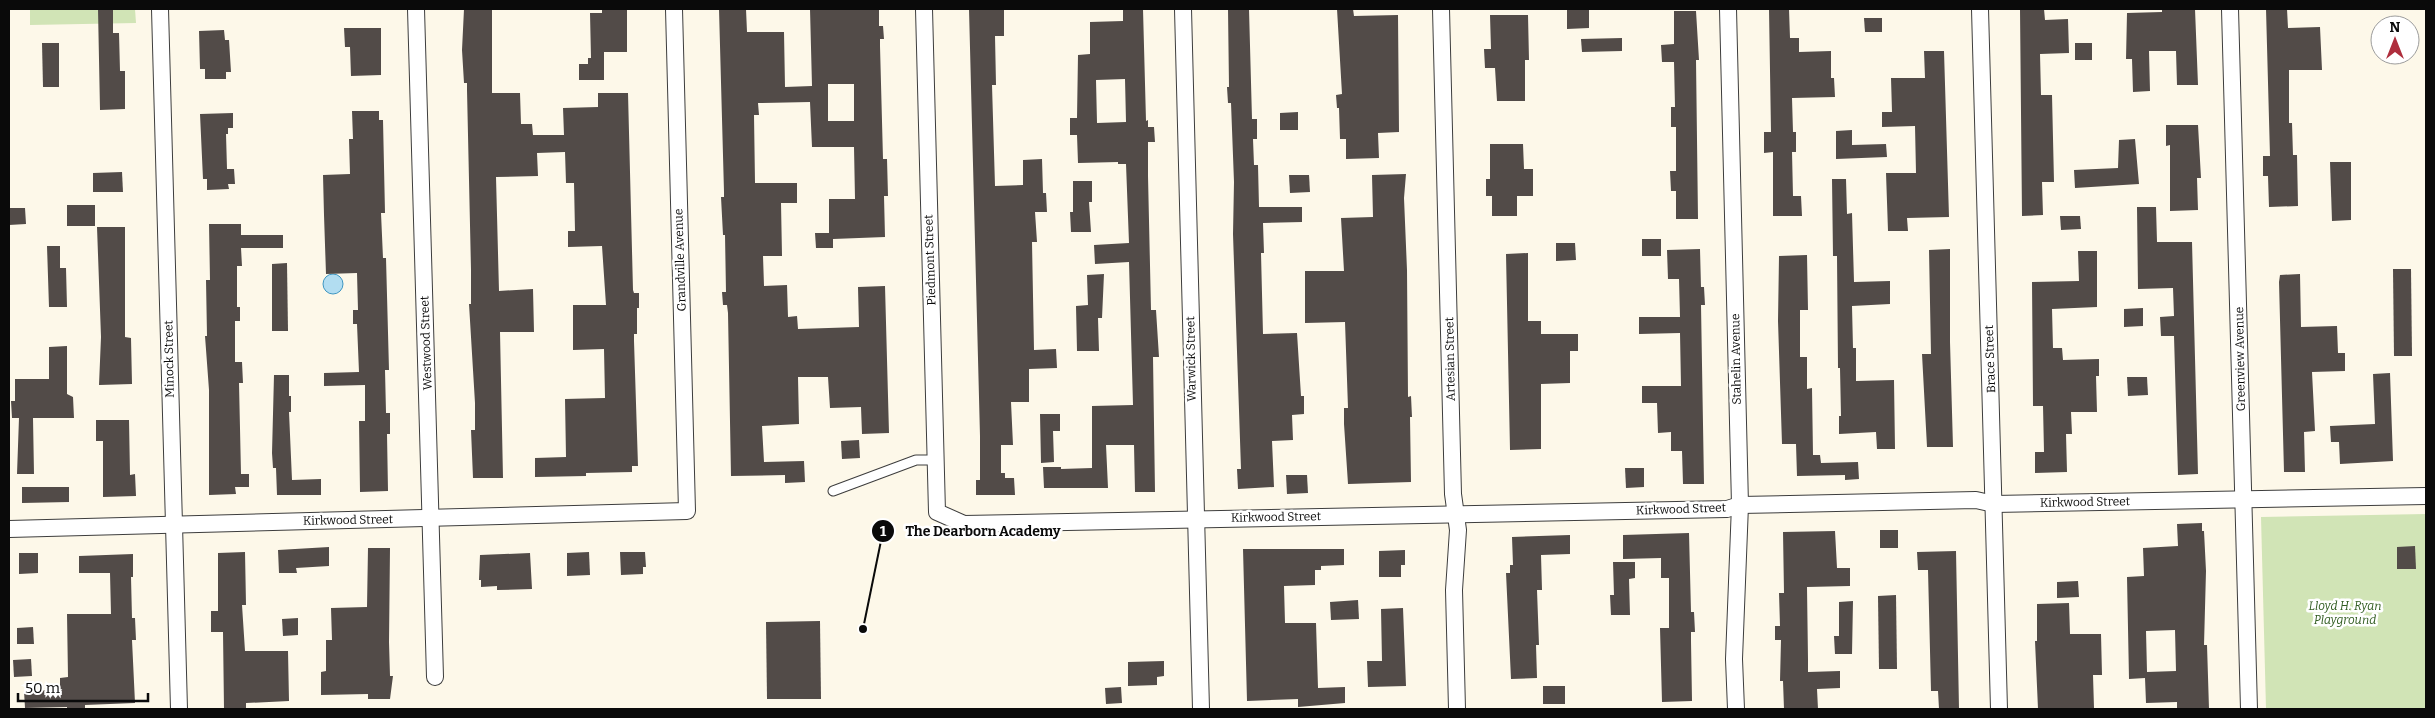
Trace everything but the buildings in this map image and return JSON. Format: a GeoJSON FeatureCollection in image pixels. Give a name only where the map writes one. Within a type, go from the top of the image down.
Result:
{"type":"FeatureCollection","features":[{"type":"Feature","properties":{"kind":"street","name":"Minock Street"},"geometry":{"type":"LineString","coordinates":[[160,9],[179,709]]}},
{"type":"Feature","properties":{"kind":"street","name":"Westwood Street"},"geometry":{"type":"LineString","coordinates":[[416,9],[432,518],[435,677]]}},
{"type":"Feature","properties":{"kind":"street","name":"Grandville Avenue"},"geometry":{"type":"LineString","coordinates":[[674,9],[687,511]]}},
{"type":"Feature","properties":{"kind":"street","name":"Piedmont Street"},"geometry":{"type":"LineString","coordinates":[[924,9],[937,512]]}},
{"type":"Feature","properties":{"kind":"street","name":"Warwick Street"},"geometry":{"type":"LineString","coordinates":[[1182,9],[1201,709]]}},
{"type":"Feature","properties":{"kind":"street","name":"Artesian Street"},"geometry":{"type":"LineString","coordinates":[[1441,9],[1455,514],[1458,530],[1454,590],[1457,709]]}},
{"type":"Feature","properties":{"kind":"street","name":"Stahelin Avenue"},"geometry":{"type":"LineString","coordinates":[[1728,9],[1740,505],[1734,659],[1736,709]]}},
{"type":"Feature","properties":{"kind":"street","name":"Brace Street"},"geometry":{"type":"LineString","coordinates":[[1980,9],[1999,709]]}},
{"type":"Feature","properties":{"kind":"street","name":"Greenview Avenue"},"geometry":{"type":"LineString","coordinates":[[2230,9],[2249,709]]}},
{"type":"Feature","properties":{"kind":"street","name":"Kirkwood Street"},"geometry":{"type":"LineString","coordinates":[[937,512],[964,524],[1727,509],[1740,505],[1976,500],[1994,504],[2426,496]]}},
{"type":"Feature","properties":{"kind":"street","name":"Kirkwood Street"},"geometry":{"type":"LineString","coordinates":[[9,529],[687,511]]}},
{"type":"Feature","properties":{"kind":"lane"},"geometry":{"type":"LineString","coordinates":[[833,491],[916,460],[936,460]]}},
{"type":"Feature","properties":{"kind":"green space"},"geometry":{"type":"Polygon","coordinates":[[[30,9],[135,9],[136,23],[30,25],[30,9]]]}},
{"type":"Feature","properties":{"kind":"green space","name":"Lloyd H. Ryan Playground"},"geometry":{"type":"Polygon","coordinates":[[[2426,514],[2426,709],[2266,709],[2261,517],[2426,514]]]}},
{"type":"Feature","properties":{"kind":"water"},"geometry":{"type":"Polygon","coordinates":[[[333,274],[340,277],[343,284],[340,291],[333,294],[326,291],[323,284],[326,277],[333,274]]]}},
{"type":"Feature","properties":{"kind":"place","name":"The Dearborn Academy"},"geometry":{"type":"Point","coordinates":[863,629]}}]}
